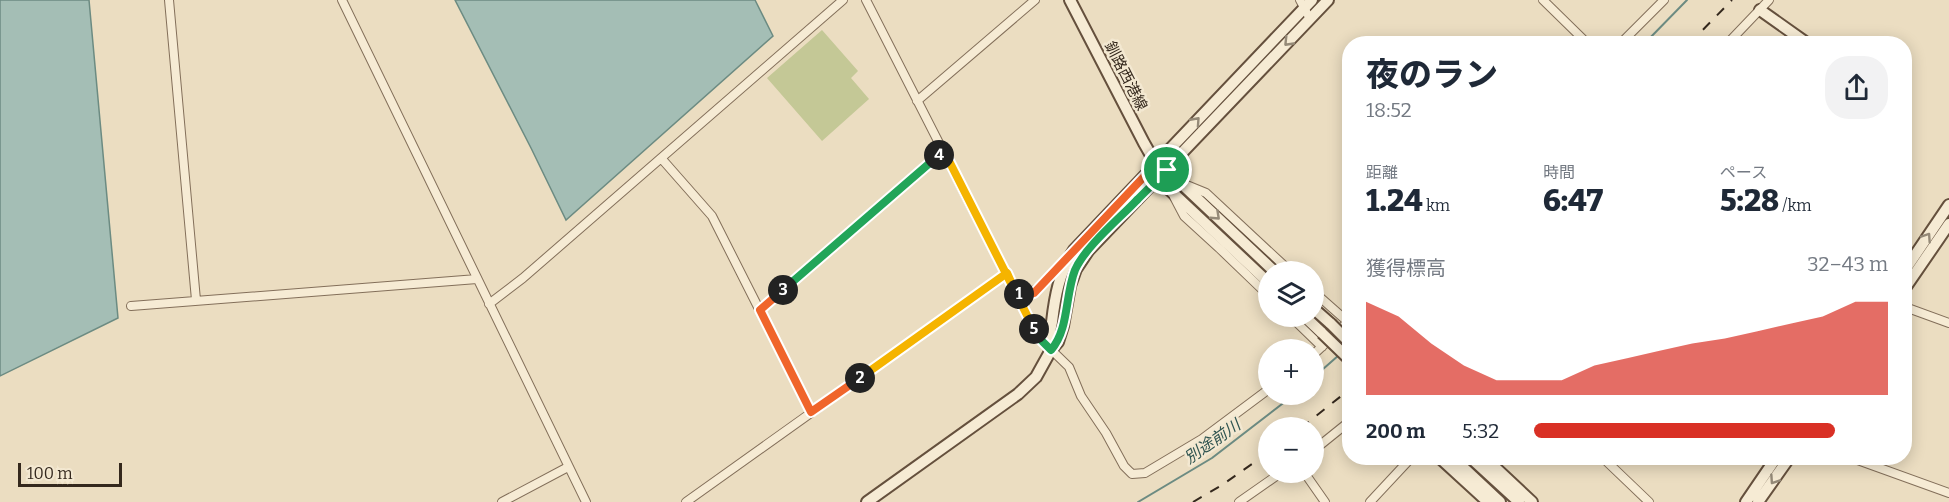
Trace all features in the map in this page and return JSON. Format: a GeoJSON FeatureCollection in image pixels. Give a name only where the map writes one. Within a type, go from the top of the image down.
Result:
{"type":"FeatureCollection","features":[{"type":"Feature","properties":{"kind":"street"},"geometry":{"type":"LineString","coordinates":[[169,0],[196,300]]}},
{"type":"Feature","properties":{"kind":"street"},"geometry":{"type":"LineString","coordinates":[[342,0],[586,502]]}},
{"type":"Feature","properties":{"kind":"street"},"geometry":{"type":"LineString","coordinates":[[489,304],[523,278],[843,0]]}},
{"type":"Feature","properties":{"kind":"street"},"geometry":{"type":"LineString","coordinates":[[866,0],[1038,337],[1069,366],[1081,396],[1124,466],[1132,474],[1145,473],[1202,439],[1258,397]]}},
{"type":"Feature","properties":{"kind":"street"},"geometry":{"type":"LineString","coordinates":[[917,101],[1035,0]]}},
{"type":"Feature","properties":{"kind":"street","name":"釧路西港線"},"geometry":{"type":"LineString","coordinates":[[1070,0],[1156,164],[1158,179]]}},
{"type":"Feature","properties":{"kind":"street"},"geometry":{"type":"LineString","coordinates":[[867,502],[1018,394],[1036,377],[1058,342],[1076,269],[1088,251],[1328,0]]}},
{"type":"Feature","properties":{"kind":"street"},"geometry":{"type":"LineString","coordinates":[[1543,0],[1580,36]]}},
{"type":"Feature","properties":{"kind":"street"},"geometry":{"type":"LineString","coordinates":[[1628,36],[1664,0]]}},
{"type":"Feature","properties":{"kind":"street"},"geometry":{"type":"LineString","coordinates":[[1735,36],[1769,0]]}},
{"type":"Feature","properties":{"kind":"street"},"geometry":{"type":"LineString","coordinates":[[1051,350],[1048,339],[1056,292],[1070,257],[1305,3],[1310,19]]}},
{"type":"Feature","properties":{"kind":"street"},"geometry":{"type":"LineString","coordinates":[[1760,10],[1794,36]]}},
{"type":"Feature","properties":{"kind":"street"},"geometry":{"type":"LineString","coordinates":[[760,310],[944,151]]}},
{"type":"Feature","properties":{"kind":"street"},"geometry":{"type":"LineString","coordinates":[[661,158],[712,216],[811,412]]}},
{"type":"Feature","properties":{"kind":"street"},"geometry":{"type":"LineString","coordinates":[[1156,164],[1167,170],[1263,261]]}},
{"type":"Feature","properties":{"kind":"street"},"geometry":{"type":"LineString","coordinates":[[1158,179],[1258,273]]}},
{"type":"Feature","properties":{"kind":"street"},"geometry":{"type":"LineString","coordinates":[[1180,182],[1206,193],[1279,261]]}},
{"type":"Feature","properties":{"kind":"street"},"geometry":{"type":"LineString","coordinates":[[1171,190],[1184,216],[1258,285]]}},
{"type":"Feature","properties":{"kind":"street"},"geometry":{"type":"LineString","coordinates":[[1912,260],[1949,205]]}},
{"type":"Feature","properties":{"kind":"street"},"geometry":{"type":"LineString","coordinates":[[1912,278],[1949,224]]}},
{"type":"Feature","properties":{"kind":"street"},"geometry":{"type":"LineString","coordinates":[[1016,293],[1024,296],[1034,293],[1061,263],[1070,257]]}},
{"type":"Feature","properties":{"kind":"street"},"geometry":{"type":"LineString","coordinates":[[686,502],[1007,273]]}},
{"type":"Feature","properties":{"kind":"street"},"geometry":{"type":"LineString","coordinates":[[131,306],[477,279]]}},
{"type":"Feature","properties":{"kind":"street"},"geometry":{"type":"LineString","coordinates":[[1324,300],[1342,315]]}},
{"type":"Feature","properties":{"kind":"street"},"geometry":{"type":"LineString","coordinates":[[1912,310],[1949,323]]}},
{"type":"Feature","properties":{"kind":"street"},"geometry":{"type":"LineString","coordinates":[[1324,318],[1342,335]]}},
{"type":"Feature","properties":{"kind":"street"},"geometry":{"type":"LineString","coordinates":[[1301,327],[1314,339]]}},
{"type":"Feature","properties":{"kind":"street"},"geometry":{"type":"LineString","coordinates":[[1316,327],[1342,352]]}},
{"type":"Feature","properties":{"kind":"street"},"geometry":{"type":"LineString","coordinates":[[1324,345],[1342,328]]}},
{"type":"Feature","properties":{"kind":"street"},"geometry":{"type":"LineString","coordinates":[[1324,442],[1342,427]]}},
{"type":"Feature","properties":{"kind":"street"},"geometry":{"type":"LineString","coordinates":[[1370,502],[1404,465]]}},
{"type":"Feature","properties":{"kind":"street"},"geometry":{"type":"LineString","coordinates":[[1448,465],[1488,502]]}},
{"type":"Feature","properties":{"kind":"street"},"geometry":{"type":"LineString","coordinates":[[1460,465],[1500,502]]}},
{"type":"Feature","properties":{"kind":"street"},"geometry":{"type":"LineString","coordinates":[[1479,465],[1519,502]]}},
{"type":"Feature","properties":{"kind":"street"},"geometry":{"type":"LineString","coordinates":[[1492,465],[1532,502]]}},
{"type":"Feature","properties":{"kind":"street"},"geometry":{"type":"LineString","coordinates":[[1610,465],[1649,502]]}},
{"type":"Feature","properties":{"kind":"street"},"geometry":{"type":"LineString","coordinates":[[1746,502],[1771,465]]}},
{"type":"Feature","properties":{"kind":"street"},"geometry":{"type":"LineString","coordinates":[[1758,502],[1784,465]]}},
{"type":"Feature","properties":{"kind":"street"},"geometry":{"type":"LineString","coordinates":[[1871,465],[1949,493]]}},
{"type":"Feature","properties":{"kind":"street"},"geometry":{"type":"LineString","coordinates":[[502,502],[568,467]]}},
{"type":"Feature","properties":{"kind":"street"},"geometry":{"type":"LineString","coordinates":[[1239,502],[1266,483]]}},
{"type":"Feature","properties":{"kind":"street"},"geometry":{"type":"LineString","coordinates":[[1312,483],[1325,502]]}},
{"type":"Feature","properties":{"kind":"green space"},"geometry":{"type":"Polygon","coordinates":[[[822,30],[858,71],[851,78],[869,99],[822,141],[767,78],[822,30]]]}},
{"type":"Feature","properties":{"kind":"water"},"geometry":{"type":"Polygon","coordinates":[[[0,0],[89,0],[118,318],[0,376],[0,0]]]}},
{"type":"Feature","properties":{"kind":"water"},"geometry":{"type":"Polygon","coordinates":[[[455,0],[755,0],[773,36],[566,220],[455,0]]]}},
{"type":"Feature","properties":{"kind":"waterway","name":"別途前川"},"geometry":{"type":"LineString","coordinates":[[1652,36],[1687,0]]}},
{"type":"Feature","properties":{"kind":"waterway","name":"別途前川"},"geometry":{"type":"LineString","coordinates":[[1324,368],[1339,355]]}},
{"type":"Feature","properties":{"kind":"waterway","name":"別途前川"},"geometry":{"type":"LineString","coordinates":[[1138,502],[1212,458],[1281,405]]}},
{"type":"Feature","properties":{"kind":"railway"},"geometry":{"type":"LineString","coordinates":[[1697,36],[1732,0]]}},
{"type":"Feature","properties":{"kind":"railway"},"geometry":{"type":"LineString","coordinates":[[1315,417],[1342,395]]}},
{"type":"Feature","properties":{"kind":"railway"},"geometry":{"type":"LineString","coordinates":[[1193,502],[1258,460]]}},
{"type":"Feature","properties":{"kind":"route"},"geometry":{"type":"LineString","coordinates":[[1167,170],[1088,251],[1076,269],[1070,286],[1063,326],[1058,342],[1051,350],[1038,337],[1016,293],[1007,273],[944,151],[760,310],[811,412],[1007,273],[1016,293],[1024,296],[1034,293],[1156,164],[1167,170]]}}]}
